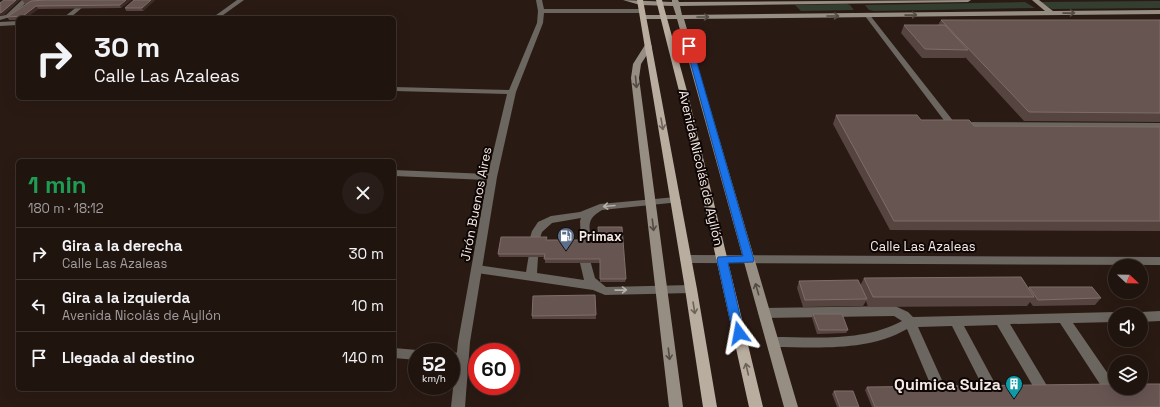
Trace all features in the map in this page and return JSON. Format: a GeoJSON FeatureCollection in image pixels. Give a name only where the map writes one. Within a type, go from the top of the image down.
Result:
{"type":"FeatureCollection","features":[{"type":"Feature","properties":{"kind":"main road"},"geometry":{"type":"LineString","coordinates":[[626,0],[640,2],[968,0]]}},
{"type":"Feature","properties":{"kind":"main road"},"geometry":{"type":"LineString","coordinates":[[1035,0],[1051,13]]}},
{"type":"Feature","properties":{"kind":"main road"},"geometry":{"type":"LineString","coordinates":[[859,1],[870,15]]}},
{"type":"Feature","properties":{"kind":"main road","name":"Avenida Nicolás de Ayllón"},"geometry":{"type":"LineString","coordinates":[[640,2],[676,200],[710,407]]}},
{"type":"Feature","properties":{"kind":"main road","name":"Avenida Nicolás de Ayllón"},"geometry":{"type":"LineString","coordinates":[[660,2],[756,407]]}},
{"type":"Feature","properties":{"kind":"main road","name":"Avenida Nicolás de Ayllón"},"geometry":{"type":"LineString","coordinates":[[675,2],[681,17],[791,407]]}},
{"type":"Feature","properties":{"kind":"main road"},"geometry":{"type":"LineString","coordinates":[[642,14],[664,17],[681,17],[1160,12]]}},
{"type":"Feature","properties":{"kind":"main road"},"geometry":{"type":"LineString","coordinates":[[648,47],[637,64],[635,78],[676,407]]}},
{"type":"Feature","properties":{"kind":"street"},"geometry":{"type":"LineString","coordinates":[[0,18],[8,16],[26,0]]}},
{"type":"Feature","properties":{"kind":"street"},"geometry":{"type":"LineString","coordinates":[[218,16],[241,0]]}},
{"type":"Feature","properties":{"kind":"street"},"geometry":{"type":"LineString","coordinates":[[539,0],[541,10],[642,14]]}},
{"type":"Feature","properties":{"kind":"street"},"geometry":{"type":"LineString","coordinates":[[69,16],[84,6],[73,6]]}},
{"type":"Feature","properties":{"kind":"street","name":"Jirón Buenos Aires"},"geometry":{"type":"LineString","coordinates":[[460,345],[477,269],[492,177],[512,92],[540,23],[541,10]]}},
{"type":"Feature","properties":{"kind":"street"},"geometry":{"type":"LineString","coordinates":[[870,15],[952,125],[1160,126]]}},
{"type":"Feature","properties":{"kind":"street"},"geometry":{"type":"LineString","coordinates":[[0,24],[16,23]]}},
{"type":"Feature","properties":{"kind":"street"},"geometry":{"type":"LineString","coordinates":[[396,88],[512,92]]}},
{"type":"Feature","properties":{"kind":"street"},"geometry":{"type":"LineString","coordinates":[[396,173],[492,177]]}},
{"type":"Feature","properties":{"kind":"street"},"geometry":{"type":"LineString","coordinates":[[534,241],[536,231],[540,225],[549,219],[589,213],[600,207],[676,200]]}},
{"type":"Feature","properties":{"kind":"street"},"geometry":{"type":"LineString","coordinates":[[586,244],[585,221],[589,213]]}},
{"type":"Feature","properties":{"kind":"street"},"geometry":{"type":"LineString","coordinates":[[531,278],[533,257]]}},
{"type":"Feature","properties":{"kind":"street","name":"Calle Las Azaleas"},"geometry":{"type":"LineString","coordinates":[[686,260],[1160,261]]}},
{"type":"Feature","properties":{"kind":"street"},"geometry":{"type":"LineString","coordinates":[[586,263],[588,278],[594,286]]}},
{"type":"Feature","properties":{"kind":"street"},"geometry":{"type":"LineString","coordinates":[[477,269],[594,286],[605,291],[691,289]]}},
{"type":"Feature","properties":{"kind":"street"},"geometry":{"type":"LineString","coordinates":[[764,313],[895,311],[904,315],[910,322],[939,390]]}},
{"type":"Feature","properties":{"kind":"street"},"geometry":{"type":"LineString","coordinates":[[1148,317],[1160,316]]}},
{"type":"Feature","properties":{"kind":"street"},"geometry":{"type":"LineString","coordinates":[[772,342],[867,339],[899,330],[910,322],[1108,317]]}},
{"type":"Feature","properties":{"kind":"street"},"geometry":{"type":"LineString","coordinates":[[1063,318],[1108,385]]}},
{"type":"Feature","properties":{"kind":"street"},"geometry":{"type":"LineString","coordinates":[[1001,320],[1042,389]]}},
{"type":"Feature","properties":{"kind":"street"},"geometry":{"type":"LineString","coordinates":[[956,321],[991,389]]}},
{"type":"Feature","properties":{"kind":"street"},"geometry":{"type":"LineString","coordinates":[[396,353],[408,354]]}},
{"type":"Feature","properties":{"kind":"street","name":"Jirón Buenos Aires"},"geometry":{"type":"LineString","coordinates":[[458,395],[458,407]]}},
{"type":"Feature","properties":{"kind":"green space"},"geometry":{"type":"Polygon","coordinates":[[[1160,1],[1160,8],[1052,9],[1040,2],[1160,1]]]}},
{"type":"Feature","properties":{"kind":"green space"},"geometry":{"type":"Polygon","coordinates":[[[1025,2],[1035,8],[874,11],[869,10],[865,5],[1025,2]]]}},
{"type":"Feature","properties":{"kind":"green space"},"geometry":{"type":"Polygon","coordinates":[[[847,4],[854,10],[801,11],[795,5],[847,4]]]}},
{"type":"Feature","properties":{"kind":"building"},"geometry":{"type":"Polygon","coordinates":[[[4,0],[16,0],[0,13],[0,3],[4,0]]]}},
{"type":"Feature","properties":{"kind":"building"},"geometry":{"type":"Polygon","coordinates":[[[126,0],[120,5],[36,6],[23,16],[7,17],[31,1],[126,0]]]}},
{"type":"Feature","properties":{"kind":"building"},"geometry":{"type":"Polygon","coordinates":[[[134,0],[151,0],[142,8],[125,8],[134,0]]]}},
{"type":"Feature","properties":{"kind":"building"},"geometry":{"type":"Polygon","coordinates":[[[941,20],[1160,20],[1160,113],[1029,112],[941,20]]]}},
{"type":"Feature","properties":{"kind":"building"},"geometry":{"type":"Polygon","coordinates":[[[904,25],[945,25],[968,50],[925,49],[904,25]]]}},
{"type":"Feature","properties":{"kind":"building"},"geometry":{"type":"Polygon","coordinates":[[[836,115],[917,115],[921,120],[969,120],[974,126],[1160,127],[1160,221],[894,221],[836,115]]]}},
{"type":"Feature","properties":{"kind":"building"},"geometry":{"type":"Polygon","coordinates":[[[598,227],[622,227],[626,279],[600,279],[600,259],[544,259],[545,254],[498,254],[501,237],[547,237],[546,240],[599,240],[598,227]]]}},
{"type":"Feature","properties":{"kind":"building"},"geometry":{"type":"Polygon","coordinates":[[[1021,277],[1034,297],[873,297],[864,278],[1021,277]]]}},
{"type":"Feature","properties":{"kind":"building"},"geometry":{"type":"Polygon","coordinates":[[[858,280],[867,299],[805,300],[799,281],[858,280]]]}},
{"type":"Feature","properties":{"kind":"building"},"geometry":{"type":"Polygon","coordinates":[[[1029,287],[1092,287],[1101,298],[1038,300],[1029,287]]]}},
{"type":"Feature","properties":{"kind":"building"},"geometry":{"type":"Polygon","coordinates":[[[595,295],[596,315],[532,316],[533,296],[595,295]]]}},
{"type":"Feature","properties":{"kind":"building"},"geometry":{"type":"Polygon","coordinates":[[[813,314],[842,314],[848,330],[819,330],[813,314]]]}},
{"type":"Feature","properties":{"kind":"building","name":"Quimica Suiza"},"geometry":{"type":"Polygon","coordinates":[[[1108,384],[1108,395],[1148,395],[1148,384],[1160,384],[1160,407],[875,407],[867,387],[1108,384]]]}},
{"type":"Feature","properties":{"kind":"building"},"geometry":{"type":"Polygon","coordinates":[[[834,391],[853,391],[859,407],[840,407],[834,391]]]}},
{"type":"Feature","properties":{"kind":"place","name":"Primax"},"geometry":{"type":"Point","coordinates":[566,251]}},
{"type":"Feature","properties":{"kind":"place","name":"Quimica Suiza"},"geometry":{"type":"Point","coordinates":[1014,399]}},
{"type":"Feature","properties":{"kind":"route"},"geometry":{"type":"LineString","coordinates":[[689,46],[749,260],[722,260],[739,333]]}}]}
